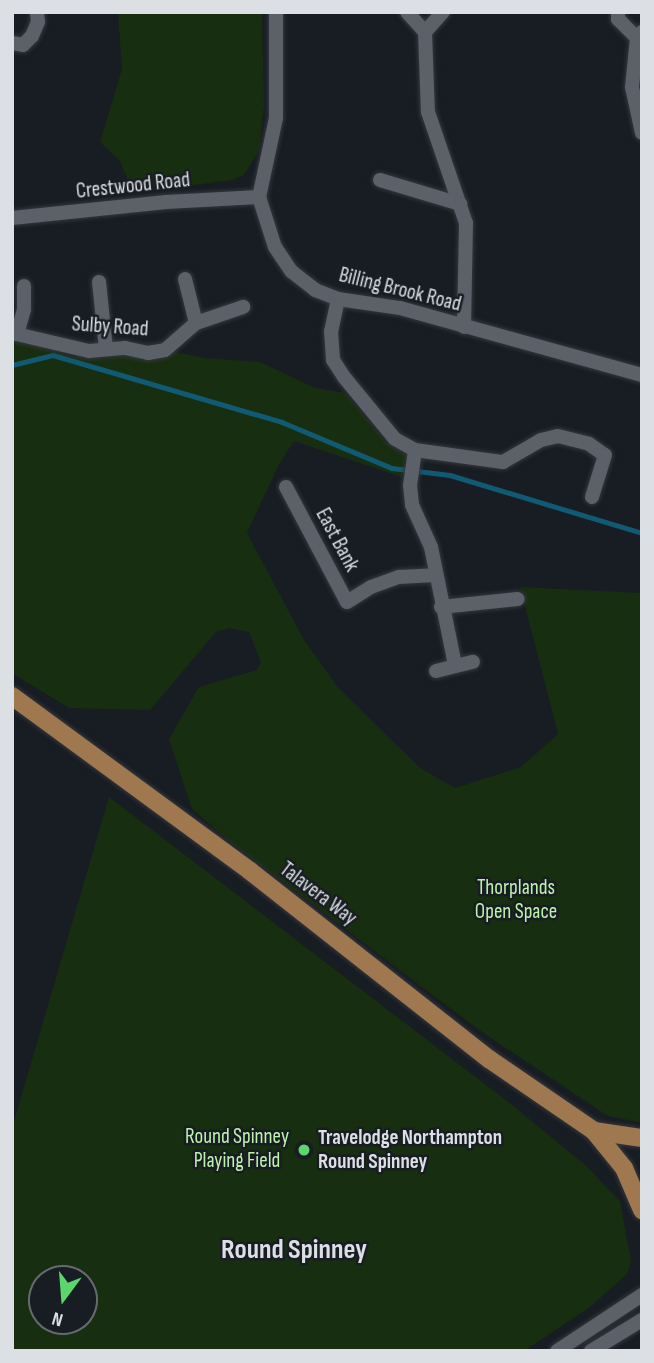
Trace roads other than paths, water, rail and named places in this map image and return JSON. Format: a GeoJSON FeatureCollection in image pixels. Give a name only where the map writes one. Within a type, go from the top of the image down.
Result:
{"type":"FeatureCollection","features":[{"type":"Feature","properties":{"kind":"main road","name":"Talavera Way"},"geometry":{"type":"LineString","coordinates":[[12,696],[260,879],[489,1059],[593,1131],[624,1168],[642,1210]]}},
{"type":"Feature","properties":{"kind":"main road","name":"Talavera Way"},"geometry":{"type":"LineString","coordinates":[[593,1131],[642,1138]]}},
{"type":"Feature","properties":{"kind":"street"},"geometry":{"type":"LineString","coordinates":[[12,43],[23,45],[32,36],[38,22],[37,12]]}},
{"type":"Feature","properties":{"kind":"street"},"geometry":{"type":"LineString","coordinates":[[259,197],[276,118],[276,12]]}},
{"type":"Feature","properties":{"kind":"street"},"geometry":{"type":"LineString","coordinates":[[407,12],[425,32],[428,112],[466,223],[464,327]]}},
{"type":"Feature","properties":{"kind":"street"},"geometry":{"type":"LineString","coordinates":[[425,32],[443,12]]}},
{"type":"Feature","properties":{"kind":"street"},"geometry":{"type":"LineString","coordinates":[[618,12],[618,19],[639,35],[632,87],[642,132]]}},
{"type":"Feature","properties":{"kind":"street"},"geometry":{"type":"LineString","coordinates":[[380,180],[460,204]]}},
{"type":"Feature","properties":{"kind":"street","name":"Crestwood Road"},"geometry":{"type":"LineString","coordinates":[[12,218],[166,202],[259,197]]}},
{"type":"Feature","properties":{"kind":"street","name":"Billing Brook Road"},"geometry":{"type":"LineString","coordinates":[[259,197],[282,261],[316,290],[338,299],[400,308],[642,375]]}},
{"type":"Feature","properties":{"kind":"street"},"geometry":{"type":"LineString","coordinates":[[185,279],[196,323]]}},
{"type":"Feature","properties":{"kind":"street"},"geometry":{"type":"LineString","coordinates":[[99,282],[106,349]]}},
{"type":"Feature","properties":{"kind":"street"},"geometry":{"type":"LineString","coordinates":[[14,333],[24,309],[24,286]]}},
{"type":"Feature","properties":{"kind":"street"},"geometry":{"type":"LineString","coordinates":[[338,299],[331,331],[333,360],[378,421],[395,439],[415,450],[503,462],[541,440],[558,436],[589,444],[605,455],[592,497]]}},
{"type":"Feature","properties":{"kind":"street","name":"Sulby Road"},"geometry":{"type":"LineString","coordinates":[[14,333],[89,351],[125,348],[148,353],[165,350],[196,323],[243,307]]}},
{"type":"Feature","properties":{"kind":"street"},"geometry":{"type":"LineString","coordinates":[[415,450],[410,485],[412,505],[431,547],[441,607],[455,665]]}},
{"type":"Feature","properties":{"kind":"street","name":"East Bank"},"geometry":{"type":"LineString","coordinates":[[286,487],[347,602],[371,587],[399,577],[435,575]]}},
{"type":"Feature","properties":{"kind":"street"},"geometry":{"type":"LineString","coordinates":[[441,607],[518,599]]}},
{"type":"Feature","properties":{"kind":"street"},"geometry":{"type":"LineString","coordinates":[[436,670],[473,662]]}},
{"type":"Feature","properties":{"kind":"street"},"geometry":{"type":"LineString","coordinates":[[557,1351],[642,1295]]}},
{"type":"Feature","properties":{"kind":"street"},"geometry":{"type":"LineString","coordinates":[[591,1351],[642,1321]]}},
{"type":"Feature","properties":{"kind":"waterway"},"geometry":{"type":"LineString","coordinates":[[12,365],[53,355],[282,422],[392,468],[450,475],[642,533]]}},
{"type":"Feature","properties":{"kind":"place","name":"Travelodge Northampton Round Spinney"},"geometry":{"type":"Point","coordinates":[304,1150]}},
{"type":"Feature","properties":{"kind":"district","name":"Round Spinney"},"geometry":{"type":"Point","coordinates":[294,1250]}},
{"type":"Feature","properties":{"kind":"park label","name":"Thorplands Open Space"},"geometry":{"type":"Point","coordinates":[516,900]}},
{"type":"Feature","properties":{"kind":"park label","name":"Round Spinney Playing Field"},"geometry":{"type":"Point","coordinates":[237,1149]}}]}
